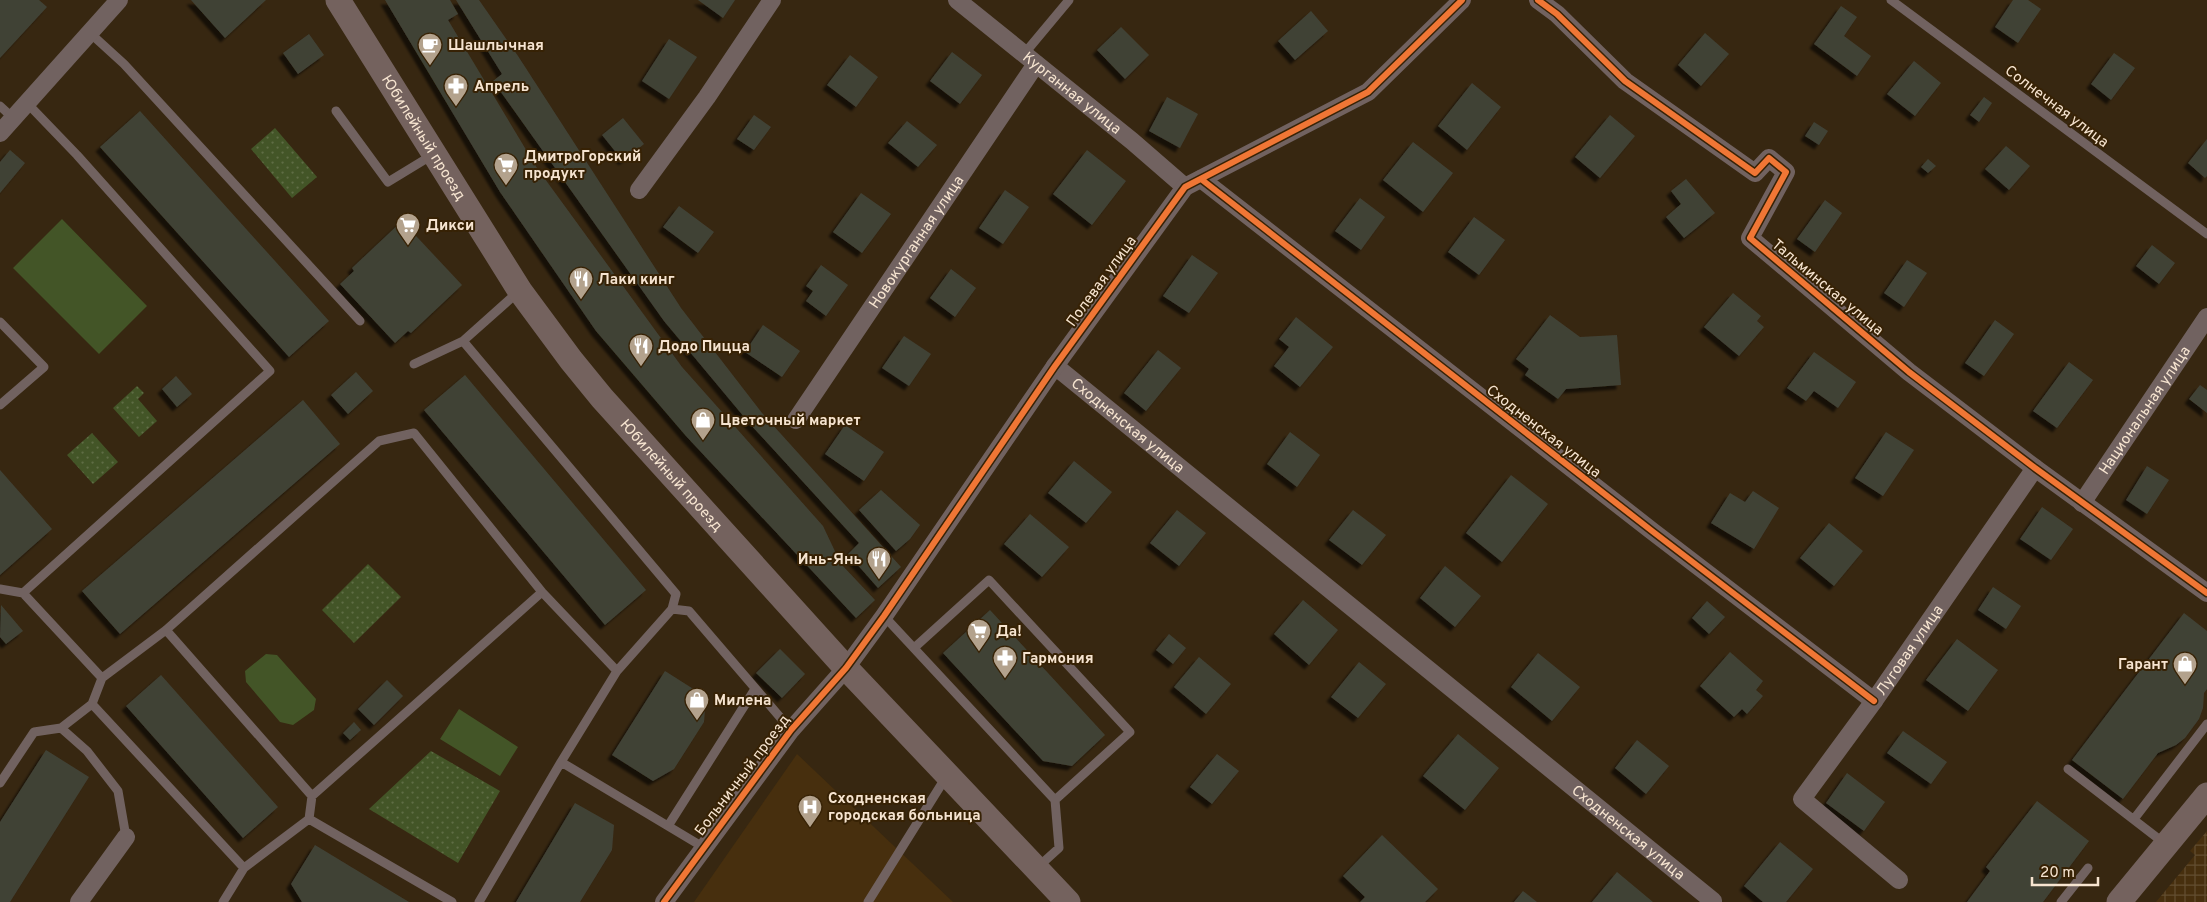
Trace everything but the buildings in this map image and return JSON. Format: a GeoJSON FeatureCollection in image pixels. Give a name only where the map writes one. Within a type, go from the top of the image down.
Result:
{"type":"FeatureCollection","features":[{"type":"Feature","properties":{"kind":"main road","name":"Юбилейный проезд"},"geometry":{"type":"LineString","coordinates":[[338,0],[520,291],[571,360],[602,398],[846,668],[1068,902]]}},
{"type":"Feature","properties":{"kind":"main road"},"geometry":{"type":"LineString","coordinates":[[2120,902],[2207,795]]}},
{"type":"Feature","properties":{"kind":"street"},"geometry":{"type":"LineString","coordinates":[[0,133],[119,0]]}},
{"type":"Feature","properties":{"kind":"street"},"geometry":{"type":"LineString","coordinates":[[640,190],[707,97],[772,0]]}},
{"type":"Feature","properties":{"kind":"street","name":"Курганная улица"},"geometry":{"type":"LineString","coordinates":[[957,0],[1132,141],[1193,183]]}},
{"type":"Feature","properties":{"kind":"street","name":"Полевая улица"},"geometry":{"type":"LineString","coordinates":[[846,668],[884,616],[1055,366],[1193,183],[1368,92],[1462,0]]}},
{"type":"Feature","properties":{"kind":"street","name":"Тальминская улица"},"geometry":{"type":"LineString","coordinates":[[1538,0],[1557,14],[1625,81],[1754,174],[1769,158],[1786,172],[1750,238],[1909,372],[2082,503],[2207,593]]}},
{"type":"Feature","properties":{"kind":"street","name":"Новокурганная улица"},"geometry":{"type":"LineString","coordinates":[[796,420],[1030,59]]}},
{"type":"Feature","properties":{"kind":"street","name":"Сходненская улица"},"geometry":{"type":"LineString","coordinates":[[1193,183],[1874,701]]}},
{"type":"Feature","properties":{"kind":"street","name":"Национальная улица"},"geometry":{"type":"LineString","coordinates":[[2082,503],[2207,318]]}},
{"type":"Feature","properties":{"kind":"street","name":"Сходненская улица"},"geometry":{"type":"LineString","coordinates":[[1055,366],[1713,901]]}},
{"type":"Feature","properties":{"kind":"street","name":"Луговая улица"},"geometry":{"type":"LineString","coordinates":[[1899,880],[1802,799],[1874,701],[2035,468]]}},
{"type":"Feature","properties":{"kind":"street","name":"Больничный проезд"},"geometry":{"type":"LineString","coordinates":[[664,902],[791,730],[846,668]]}},
{"type":"Feature","properties":{"kind":"street"},"geometry":{"type":"LineString","coordinates":[[79,902],[126,837]]}},
{"type":"Feature","properties":{"kind":"lane"},"geometry":{"type":"LineString","coordinates":[[1030,59],[1069,0]]}},
{"type":"Feature","properties":{"kind":"lane","name":"Солнечная улица"},"geometry":{"type":"LineString","coordinates":[[1891,0],[2207,234]]}},
{"type":"Feature","properties":{"kind":"lane"},"geometry":{"type":"LineString","coordinates":[[90,33],[124,64],[360,321]]}},
{"type":"Feature","properties":{"kind":"lane"},"geometry":{"type":"LineString","coordinates":[[23,593],[270,371],[77,155],[26,102]]}},
{"type":"Feature","properties":{"kind":"lane"},"geometry":{"type":"LineString","coordinates":[[0,106],[13,118]]}},
{"type":"Feature","properties":{"kind":"lane"},"geometry":{"type":"LineString","coordinates":[[336,111],[388,182],[434,154]]}},
{"type":"Feature","properties":{"kind":"lane"},"geometry":{"type":"LineString","coordinates":[[414,364],[463,341],[520,291]]}},
{"type":"Feature","properties":{"kind":"lane"},"geometry":{"type":"LineString","coordinates":[[0,322],[44,367],[0,405]]}},
{"type":"Feature","properties":{"kind":"lane"},"geometry":{"type":"LineString","coordinates":[[463,341],[676,594],[672,610],[617,671],[479,902]]}},
{"type":"Feature","properties":{"kind":"lane"},"geometry":{"type":"LineString","coordinates":[[0,783],[34,732],[61,728],[92,704],[102,678],[166,630],[378,441],[414,433],[542,592],[617,671]]}},
{"type":"Feature","properties":{"kind":"lane"},"geometry":{"type":"LineString","coordinates":[[914,648],[989,580],[1130,732],[1055,800]]}},
{"type":"Feature","properties":{"kind":"lane"},"geometry":{"type":"LineString","coordinates":[[0,589],[23,593],[102,678]]}},
{"type":"Feature","properties":{"kind":"lane"},"geometry":{"type":"LineString","coordinates":[[223,902],[244,868],[309,819],[312,796],[542,592]]}},
{"type":"Feature","properties":{"kind":"lane"},"geometry":{"type":"LineString","coordinates":[[672,610],[689,611],[791,730]]}},
{"type":"Feature","properties":{"kind":"lane"},"geometry":{"type":"LineString","coordinates":[[884,616],[1055,800],[1059,848],[1036,869]]}},
{"type":"Feature","properties":{"kind":"lane"},"geometry":{"type":"LineString","coordinates":[[166,630],[312,796]]}},
{"type":"Feature","properties":{"kind":"lane"},"geometry":{"type":"LineString","coordinates":[[668,826],[755,689]]}},
{"type":"Feature","properties":{"kind":"lane"},"geometry":{"type":"LineString","coordinates":[[92,704],[244,868]]}},
{"type":"Feature","properties":{"kind":"lane"},"geometry":{"type":"LineString","coordinates":[[2134,819],[2207,724]]}},
{"type":"Feature","properties":{"kind":"lane"},"geometry":{"type":"LineString","coordinates":[[61,728],[87,751],[118,791],[126,837]]}},
{"type":"Feature","properties":{"kind":"lane"},"geometry":{"type":"LineString","coordinates":[[561,762],[703,847]]}},
{"type":"Feature","properties":{"kind":"lane"},"geometry":{"type":"LineString","coordinates":[[2068,769],[2166,845]]}},
{"type":"Feature","properties":{"kind":"lane"},"geometry":{"type":"LineString","coordinates":[[868,902],[947,775]]}},
{"type":"Feature","properties":{"kind":"lane"},"geometry":{"type":"LineString","coordinates":[[309,819],[452,902]]}},
{"type":"Feature","properties":{"kind":"lane"},"geometry":{"type":"LineString","coordinates":[[2061,902],[2088,868]]}},
{"type":"Feature","properties":{"kind":"shaded area","name":"Сходненская городская больница"},"geometry":{"type":"Polygon","coordinates":[[[797,754],[953,902],[694,902],[797,754]]]}},
{"type":"Feature","properties":{"kind":"shaded area"},"geometry":{"type":"Polygon","coordinates":[[[2207,831],[2207,902],[2156,902],[2195,855],[2190,851],[2207,831]]]}},
{"type":"Feature","properties":{"kind":"green space"},"geometry":{"type":"Polygon","coordinates":[[[275,128],[317,177],[292,198],[251,149],[275,128]]]}},
{"type":"Feature","properties":{"kind":"green space"},"geometry":{"type":"Polygon","coordinates":[[[62,219],[147,306],[99,354],[13,268],[62,219]]]}},
{"type":"Feature","properties":{"kind":"green space"},"geometry":{"type":"Polygon","coordinates":[[[137,386],[144,393],[138,399],[157,421],[139,437],[113,408],[137,386]]]}},
{"type":"Feature","properties":{"kind":"green space"},"geometry":{"type":"Polygon","coordinates":[[[92,433],[118,462],[93,484],[67,455],[92,433]]]}},
{"type":"Feature","properties":{"kind":"green space"},"geometry":{"type":"Polygon","coordinates":[[[368,564],[401,597],[354,643],[322,610],[368,564]]]}},
{"type":"Feature","properties":{"kind":"green space"},"geometry":{"type":"Polygon","coordinates":[[[266,654],[277,655],[316,699],[314,710],[293,725],[280,722],[246,682],[245,671],[266,654]]]}},
{"type":"Feature","properties":{"kind":"green space"},"geometry":{"type":"Polygon","coordinates":[[[459,709],[518,747],[500,776],[440,739],[459,709]]]}},
{"type":"Feature","properties":{"kind":"green space"},"geometry":{"type":"Polygon","coordinates":[[[431,751],[500,791],[458,863],[369,809],[431,751]]]}},
{"type":"Feature","properties":{"kind":"cycle path"},"geometry":{"type":"LineString","coordinates":[[664,902],[791,730],[846,668],[884,616],[1055,366],[1185,187],[1368,92],[1462,0]]}},
{"type":"Feature","properties":{"kind":"cycle path"},"geometry":{"type":"LineString","coordinates":[[1538,0],[1557,14],[1625,81],[1755,173],[1769,158],[1786,172],[1750,238],[1909,372],[2035,468],[2207,593]]}},
{"type":"Feature","properties":{"kind":"cycle path"},"geometry":{"type":"LineString","coordinates":[[1201,179],[1652,531],[1874,701]]}},
{"type":"Feature","properties":{"kind":"place","name":"Шашлычная"},"geometry":{"type":"Point","coordinates":[430,66]}},
{"type":"Feature","properties":{"kind":"place","name":"Апрель"},"geometry":{"type":"Point","coordinates":[456,107]}},
{"type":"Feature","properties":{"kind":"place","name":"ДмитроГорский продукт"},"geometry":{"type":"Point","coordinates":[506,186]}},
{"type":"Feature","properties":{"kind":"place","name":"Дикси"},"geometry":{"type":"Point","coordinates":[408,246]}},
{"type":"Feature","properties":{"kind":"place","name":"Лаки кинг"},"geometry":{"type":"Point","coordinates":[581,300]}},
{"type":"Feature","properties":{"kind":"place","name":"Додо Пицца"},"geometry":{"type":"Point","coordinates":[641,367]}},
{"type":"Feature","properties":{"kind":"place","name":"Цветочный маркет"},"geometry":{"type":"Point","coordinates":[703,441]}},
{"type":"Feature","properties":{"kind":"place","name":"Инь-Янь"},"geometry":{"type":"Point","coordinates":[879,580]}},
{"type":"Feature","properties":{"kind":"place","name":"Да!"},"geometry":{"type":"Point","coordinates":[979,652]}},
{"type":"Feature","properties":{"kind":"place","name":"Гармония"},"geometry":{"type":"Point","coordinates":[1005,679]}},
{"type":"Feature","properties":{"kind":"place","name":"Гарант"},"geometry":{"type":"Point","coordinates":[2185,685]}},
{"type":"Feature","properties":{"kind":"place","name":"Милена"},"geometry":{"type":"Point","coordinates":[697,721]}},
{"type":"Feature","properties":{"kind":"place","name":"Сходненская городская больница"},"geometry":{"type":"Point","coordinates":[810,828]}}]}
